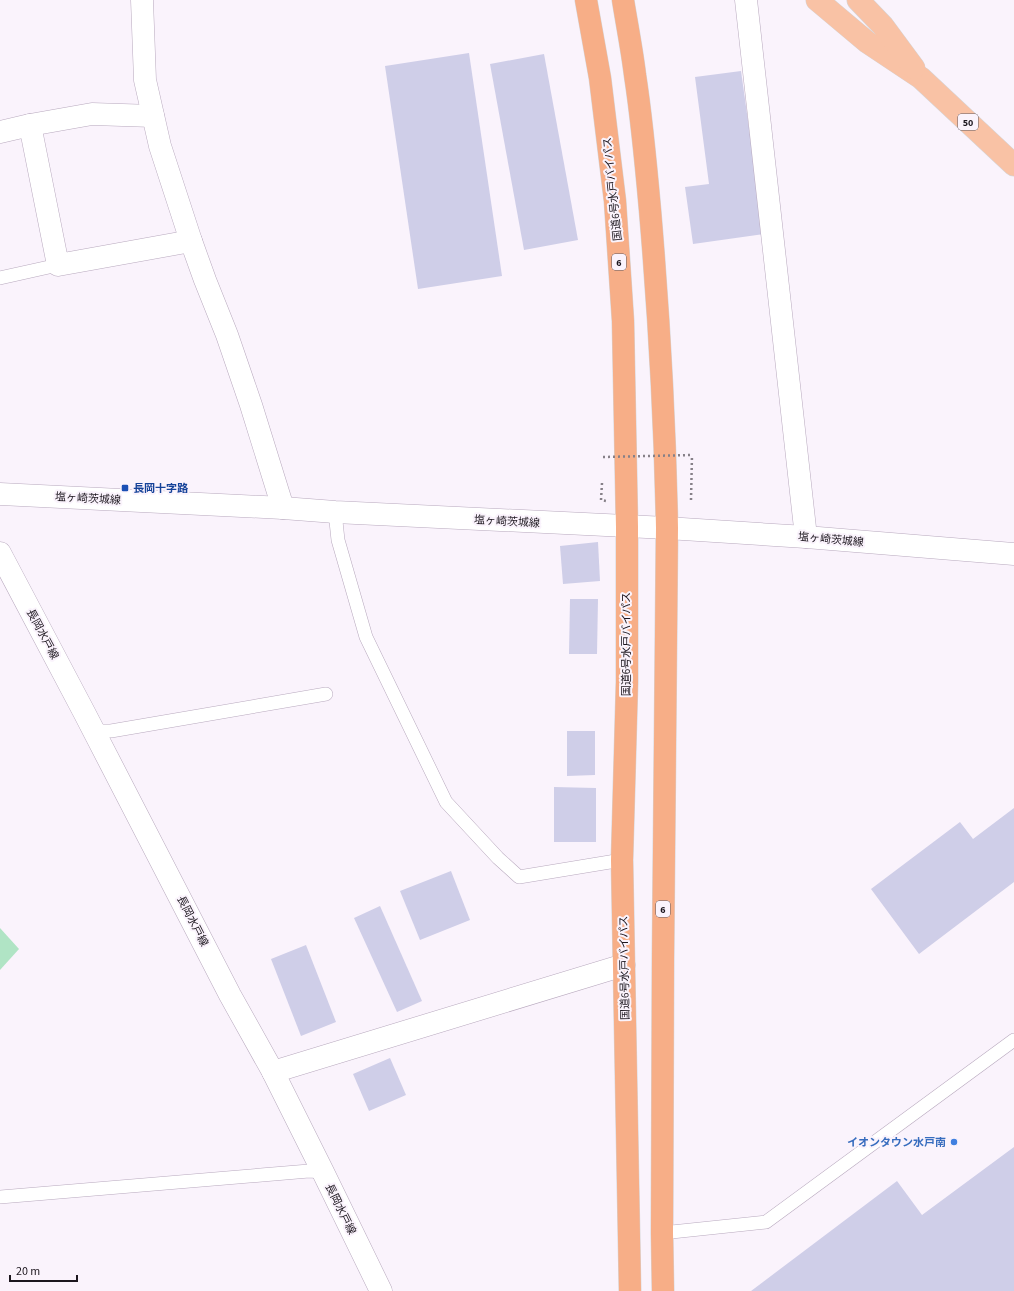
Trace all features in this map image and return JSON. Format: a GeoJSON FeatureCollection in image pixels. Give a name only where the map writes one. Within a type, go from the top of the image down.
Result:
{"type":"FeatureCollection","features":[{"type":"Feature","properties":{"kind":"highway","name":"国道6号水戸バイパス"},"geometry":{"type":"LineString","coordinates":[[586,0],[600,78],[615,201],[623,321],[627,527],[627,682],[622,860],[630,1291]]}},
{"type":"Feature","properties":{"kind":"highway","name":"6"},"geometry":{"type":"LineString","coordinates":[[623,0],[643,135],[657,290],[662,368],[667,528],[663,960],[663,1291]]}},
{"type":"Feature","properties":{"kind":"main road"},"geometry":{"type":"LineString","coordinates":[[817,0],[867,42],[922,78]]}},
{"type":"Feature","properties":{"kind":"main road"},"geometry":{"type":"LineString","coordinates":[[858,0],[883,26],[922,78]]}},
{"type":"Feature","properties":{"kind":"main road","name":"50"},"geometry":{"type":"LineString","coordinates":[[922,78],[1014,165]]}},
{"type":"Feature","properties":{"kind":"street"},"geometry":{"type":"LineString","coordinates":[[142,0],[145,80],[160,146],[191,241],[227,335],[283,508]]}},
{"type":"Feature","properties":{"kind":"street"},"geometry":{"type":"LineString","coordinates":[[746,0],[806,537]]}},
{"type":"Feature","properties":{"kind":"street"},"geometry":{"type":"LineString","coordinates":[[0,132],[92,114],[153,116]]}},
{"type":"Feature","properties":{"kind":"street"},"geometry":{"type":"LineString","coordinates":[[30,125],[58,265],[191,241]]}},
{"type":"Feature","properties":{"kind":"street","name":"塩ヶ崎茨城線"},"geometry":{"type":"LineString","coordinates":[[0,494],[667,528],[806,537],[1014,554]]}},
{"type":"Feature","properties":{"kind":"street","name":"長岡水戸線"},"geometry":{"type":"LineString","coordinates":[[0,553],[94,731],[230,995],[273,1072],[381,1291]]}},
{"type":"Feature","properties":{"kind":"street"},"geometry":{"type":"LineString","coordinates":[[273,1072],[624,966]]}},
{"type":"Feature","properties":{"kind":"lane"},"geometry":{"type":"LineString","coordinates":[[0,278],[58,265]]}},
{"type":"Feature","properties":{"kind":"lane"},"geometry":{"type":"LineString","coordinates":[[335,512],[338,540],[366,637],[446,802],[498,858],[519,877],[622,860]]}},
{"type":"Feature","properties":{"kind":"lane"},"geometry":{"type":"LineString","coordinates":[[94,731],[110,731],[326,694]]}},
{"type":"Feature","properties":{"kind":"lane"},"geometry":{"type":"LineString","coordinates":[[662,1233],[766,1222],[1014,1040]]}},
{"type":"Feature","properties":{"kind":"lane"},"geometry":{"type":"LineString","coordinates":[[0,1197],[309,1171],[323,1172]]}},
{"type":"Feature","properties":{"kind":"path"},"geometry":{"type":"LineString","coordinates":[[603,457],[692,455],[691,500]]}},
{"type":"Feature","properties":{"kind":"green space"},"geometry":{"type":"Polygon","coordinates":[[[0,928],[19,949],[0,970],[0,928]]]}},
{"type":"Feature","properties":{"kind":"building"},"geometry":{"type":"Polygon","coordinates":[[[469,53],[502,276],[418,289],[385,66],[469,53]]]}},
{"type":"Feature","properties":{"kind":"building"},"geometry":{"type":"Polygon","coordinates":[[[544,54],[578,240],[524,250],[490,64],[544,54]]]}},
{"type":"Feature","properties":{"kind":"building"},"geometry":{"type":"Polygon","coordinates":[[[741,71],[764,234],[693,244],[685,187],[709,184],[695,77],[741,71]]]}},
{"type":"Feature","properties":{"kind":"building"},"geometry":{"type":"Polygon","coordinates":[[[598,542],[600,581],[563,584],[560,546],[598,542]]]}},
{"type":"Feature","properties":{"kind":"building"},"geometry":{"type":"Polygon","coordinates":[[[570,599],[598,599],[597,654],[569,654],[570,599]]]}},
{"type":"Feature","properties":{"kind":"building"},"geometry":{"type":"Polygon","coordinates":[[[567,731],[595,731],[595,775],[567,776],[567,731]]]}},
{"type":"Feature","properties":{"kind":"building"},"geometry":{"type":"Polygon","coordinates":[[[554,787],[596,788],[596,842],[554,842],[554,787]]]}},
{"type":"Feature","properties":{"kind":"building"},"geometry":{"type":"Polygon","coordinates":[[[1014,808],[1014,882],[919,954],[871,889],[960,822],[973,839],[1014,808]]]}},
{"type":"Feature","properties":{"kind":"building"},"geometry":{"type":"Polygon","coordinates":[[[451,871],[470,920],[420,940],[400,891],[451,871]]]}},
{"type":"Feature","properties":{"kind":"building"},"geometry":{"type":"Polygon","coordinates":[[[380,906],[422,1001],[397,1012],[354,918],[380,906]]]}},
{"type":"Feature","properties":{"kind":"building"},"geometry":{"type":"Polygon","coordinates":[[[306,945],[336,1022],[301,1036],[271,959],[306,945]]]}},
{"type":"Feature","properties":{"kind":"building"},"geometry":{"type":"Polygon","coordinates":[[[390,1058],[406,1095],[369,1111],[353,1074],[390,1058]]]}},
{"type":"Feature","properties":{"kind":"building"},"geometry":{"type":"Polygon","coordinates":[[[1014,1147],[1014,1291],[751,1291],[897,1181],[922,1215],[1014,1147]]]}},
{"type":"Feature","properties":{"kind":"place","name":"長岡十字路"},"geometry":{"type":"Point","coordinates":[125,488]}},
{"type":"Feature","properties":{"kind":"place","name":"イオンタウン水戸南"},"geometry":{"type":"Point","coordinates":[954,1142]}}]}
